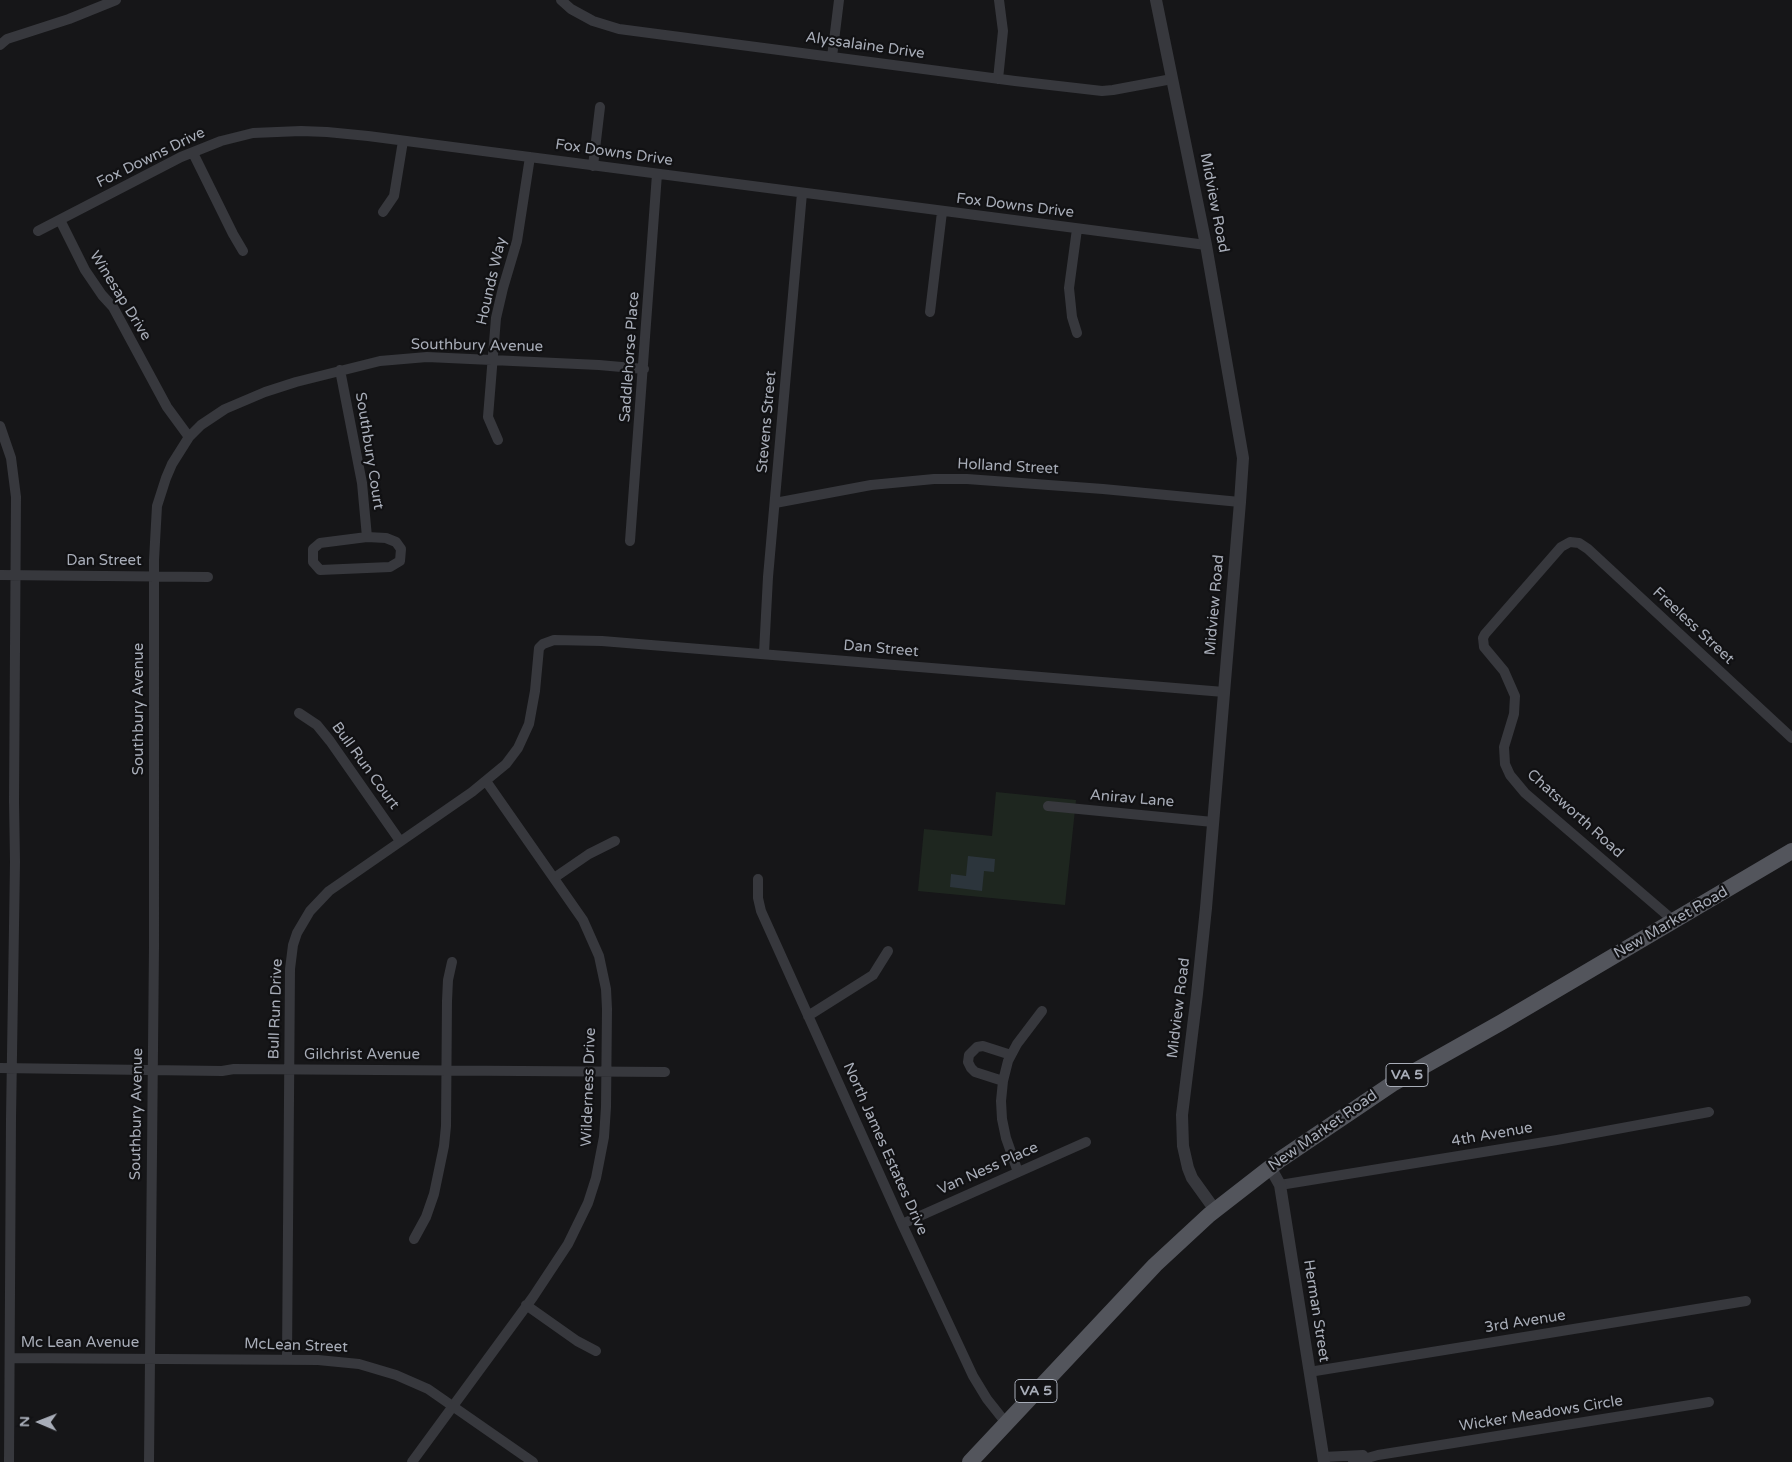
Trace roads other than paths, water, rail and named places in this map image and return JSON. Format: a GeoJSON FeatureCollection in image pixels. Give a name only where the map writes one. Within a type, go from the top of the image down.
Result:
{"type":"FeatureCollection","features":[{"type":"Feature","properties":{"kind":"main road","name":"New Market Road"},"geometry":{"type":"LineString","coordinates":[[970,1462],[1117,1304],[1169,1252],[1215,1210],[1270,1167],[1392,1084],[1674,922],[1792,851]]}},
{"type":"Feature","properties":{"kind":"street"},"geometry":{"type":"LineString","coordinates":[[0,45],[8,39],[69,19],[115,0]]}},
{"type":"Feature","properties":{"kind":"street","name":"Alyssalaine Drive"},"geometry":{"type":"LineString","coordinates":[[561,0],[582,15],[612,27],[998,79],[1102,91],[1172,79]]}},
{"type":"Feature","properties":{"kind":"street"},"geometry":{"type":"LineString","coordinates":[[832,57],[838,0]]}},
{"type":"Feature","properties":{"kind":"street"},"geometry":{"type":"LineString","coordinates":[[998,79],[1004,31],[999,0]]}},
{"type":"Feature","properties":{"kind":"street","name":"Midview Road"},"geometry":{"type":"LineString","coordinates":[[1156,0],[1206,245],[1243,458],[1213,822],[1197,994],[1182,1115],[1183,1146],[1188,1168],[1192,1178],[1215,1210]]}},
{"type":"Feature","properties":{"kind":"street"},"geometry":{"type":"LineString","coordinates":[[593,166],[600,107]]}},
{"type":"Feature","properties":{"kind":"street","name":"Fox Downs Drive"},"geometry":{"type":"LineString","coordinates":[[38,231],[181,157],[221,141],[253,133],[291,131],[327,132],[403,141],[1206,245]]}},
{"type":"Feature","properties":{"kind":"street"},"geometry":{"type":"LineString","coordinates":[[383,212],[394,196],[403,141]]}},
{"type":"Feature","properties":{"kind":"street"},"geometry":{"type":"LineString","coordinates":[[193,153],[232,234],[243,251]]}},
{"type":"Feature","properties":{"kind":"street","name":"Hounds Way"},"geometry":{"type":"LineString","coordinates":[[498,440],[488,416],[496,318],[503,288],[518,241],[530,157]]}},
{"type":"Feature","properties":{"kind":"street","name":"Saddlehorse Place"},"geometry":{"type":"LineString","coordinates":[[630,541],[657,174]]}},
{"type":"Feature","properties":{"kind":"street","name":"Stevens Street"},"geometry":{"type":"LineString","coordinates":[[764,653],[767,594],[802,193]]}},
{"type":"Feature","properties":{"kind":"street"},"geometry":{"type":"LineString","coordinates":[[930,312],[942,212]]}},
{"type":"Feature","properties":{"kind":"street","name":"Winesap Drive"},"geometry":{"type":"LineString","coordinates":[[60,220],[84,270],[113,307],[167,407],[189,437]]}},
{"type":"Feature","properties":{"kind":"street"},"geometry":{"type":"LineString","coordinates":[[1076,229],[1069,288],[1072,317],[1077,333]]}},
{"type":"Feature","properties":{"kind":"street","name":"Southbury Avenue"},"geometry":{"type":"LineString","coordinates":[[149,1462],[154,576],[157,506],[172,464],[189,437],[201,425],[225,409],[265,392],[340,370],[380,361],[427,358],[493,360],[599,365],[644,370]]}},
{"type":"Feature","properties":{"kind":"street","name":"Southbury Court"},"geometry":{"type":"LineString","coordinates":[[340,370],[362,483],[367,537]]}},
{"type":"Feature","properties":{"kind":"street"},"geometry":{"type":"LineString","coordinates":[[0,426],[11,458],[16,498],[15,862],[9,1462]]}},
{"type":"Feature","properties":{"kind":"street","name":"Holland Street"},"geometry":{"type":"LineString","coordinates":[[775,502],[871,485],[906,481],[959,479],[1066,486],[1240,502]]}},
{"type":"Feature","properties":{"kind":"street"},"geometry":{"type":"LineString","coordinates":[[367,537],[386,538],[396,542],[401,549],[400,561],[390,567],[320,570],[313,562],[313,549],[320,543],[367,537]]}},
{"type":"Feature","properties":{"kind":"street","name":"Freeless Street"},"geometry":{"type":"LineString","coordinates":[[1571,542],[1579,543],[1588,549],[1792,738]]}},
{"type":"Feature","properties":{"kind":"street","name":"Chatsworth Road"},"geometry":{"type":"LineString","coordinates":[[1571,542],[1562,547],[1490,627],[1484,638],[1484,647],[1508,677],[1515,696],[1514,714],[1504,746],[1505,764],[1516,782],[1526,793],[1674,922]]}},
{"type":"Feature","properties":{"kind":"street","name":"Dan Street"},"geometry":{"type":"LineString","coordinates":[[0,575],[208,577]]}},
{"type":"Feature","properties":{"kind":"street","name":"Dan Street"},"geometry":{"type":"LineString","coordinates":[[538,650],[543,644],[554,640],[602,640],[1224,692]]}},
{"type":"Feature","properties":{"kind":"street","name":"Bull Run Drive"},"geometry":{"type":"LineString","coordinates":[[287,1359],[290,969],[298,933],[310,911],[329,891],[497,773],[512,756],[524,738],[529,724],[535,691],[538,650]]}},
{"type":"Feature","properties":{"kind":"street","name":"Bull Run Court"},"geometry":{"type":"LineString","coordinates":[[299,713],[317,726],[330,742],[400,842]]}},
{"type":"Feature","properties":{"kind":"street","name":"Wilderness Drive"},"geometry":{"type":"LineString","coordinates":[[412,1462],[568,1244],[588,1203],[596,1178],[604,1137],[606,989],[599,956],[583,920],[486,781]]}},
{"type":"Feature","properties":{"kind":"street","name":"Anirav Lane"},"geometry":{"type":"LineString","coordinates":[[1048,806],[1213,822]]}},
{"type":"Feature","properties":{"kind":"street"},"geometry":{"type":"LineString","coordinates":[[554,878],[589,854],[616,840]]}},
{"type":"Feature","properties":{"kind":"street","name":"North James Estates Drive"},"geometry":{"type":"LineString","coordinates":[[758,879],[758,898],[761,911],[902,1224],[973,1376],[987,1399],[1006,1423]]}},
{"type":"Feature","properties":{"kind":"street"},"geometry":{"type":"LineString","coordinates":[[808,1016],[872,975],[888,951]]}},
{"type":"Feature","properties":{"kind":"street"},"geometry":{"type":"LineString","coordinates":[[414,1239],[426,1217],[438,1182],[445,1139],[447,1001],[448,980],[452,962]]}},
{"type":"Feature","properties":{"kind":"street"},"geometry":{"type":"LineString","coordinates":[[1018,1172],[1006,1138],[1002,1119],[1003,1081],[1017,1044],[1042,1011]]}},
{"type":"Feature","properties":{"kind":"street"},"geometry":{"type":"LineString","coordinates":[[1003,1081],[975,1072],[968,1062],[969,1055],[977,1047],[982,1046],[1012,1055]]}},
{"type":"Feature","properties":{"kind":"street","name":"Gilchrist Avenue"},"geometry":{"type":"LineString","coordinates":[[0,1068],[222,1071],[234,1069],[665,1072]]}},
{"type":"Feature","properties":{"kind":"street","name":"4th Avenue"},"geometry":{"type":"LineString","coordinates":[[1280,1185],[1557,1140],[1709,1112]]}},
{"type":"Feature","properties":{"kind":"street","name":"Van Ness Place"},"geometry":{"type":"LineString","coordinates":[[902,1224],[1086,1142]]}},
{"type":"Feature","properties":{"kind":"street","name":"Herman Street"},"geometry":{"type":"LineString","coordinates":[[1270,1167],[1280,1185],[1323,1459]]}},
{"type":"Feature","properties":{"kind":"street","name":"3rd Avenue"},"geometry":{"type":"LineString","coordinates":[[1309,1372],[1746,1301]]}},
{"type":"Feature","properties":{"kind":"street"},"geometry":{"type":"LineString","coordinates":[[526,1305],[577,1341],[596,1351]]}},
{"type":"Feature","properties":{"kind":"street","name":"Mc Lean Avenue"},"geometry":{"type":"LineString","coordinates":[[10,1358],[150,1358]]}},
{"type":"Feature","properties":{"kind":"street","name":"McLean Street"},"geometry":{"type":"LineString","coordinates":[[150,1358],[338,1361],[379,1369],[428,1389],[533,1462]]}},
{"type":"Feature","properties":{"kind":"street","name":"Wicker Meadows Circle"},"geometry":{"type":"LineString","coordinates":[[1323,1459],[1378,1455],[1709,1402]]}},
{"type":"Feature","properties":{"kind":"street","name":"Wicker Meadows Circle"},"geometry":{"type":"LineString","coordinates":[[1353,1462],[1378,1455]]}}]}
